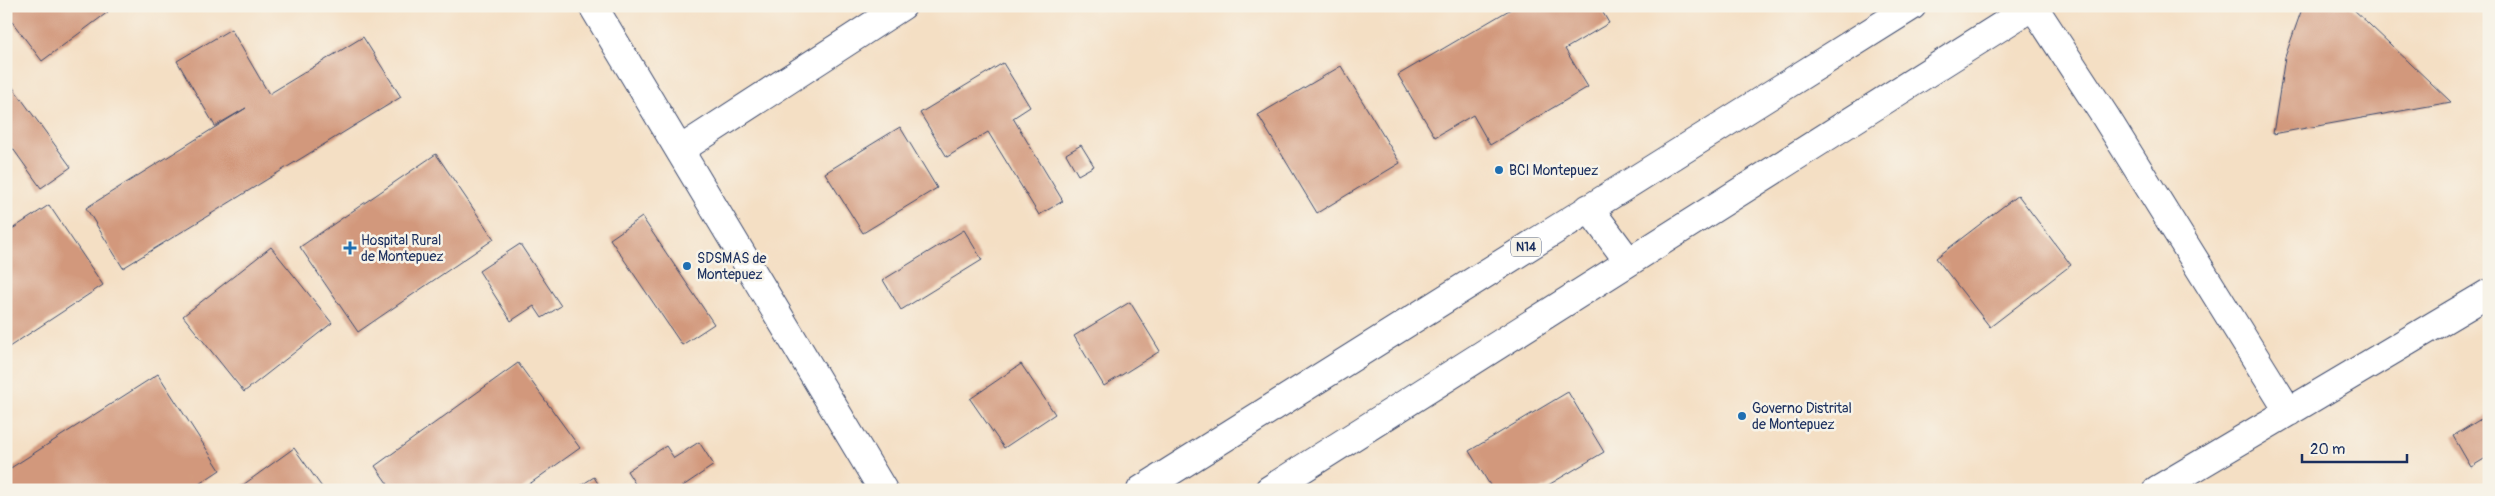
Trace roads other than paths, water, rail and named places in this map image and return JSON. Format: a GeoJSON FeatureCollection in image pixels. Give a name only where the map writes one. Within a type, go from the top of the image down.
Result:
{"type":"FeatureCollection","features":[{"type":"Feature","properties":{"kind":"main road"},"geometry":{"type":"LineString","coordinates":[[593,6],[883,490]]}},
{"type":"Feature","properties":{"kind":"main road"},"geometry":{"type":"LineString","coordinates":[[680,150],[902,6]]}},
{"type":"Feature","properties":{"kind":"main road","name":"N14"},"geometry":{"type":"LineString","coordinates":[[1141,490],[1912,6]]}},
{"type":"Feature","properties":{"kind":"main road"},"geometry":{"type":"LineString","coordinates":[[1269,490],[2033,6],[2105,116],[2288,412]]}},
{"type":"Feature","properties":{"kind":"main road"},"geometry":{"type":"LineString","coordinates":[[1589,208],[1629,262]]}},
{"type":"Feature","properties":{"kind":"main road"},"geometry":{"type":"LineString","coordinates":[[2157,490],[2489,293]]}},
{"type":"Feature","properties":{"kind":"place","name":"BCI Montepuez"},"geometry":{"type":"Point","coordinates":[1499,170]}},
{"type":"Feature","properties":{"kind":"place","name":"Hospital Rural de Montepuez"},"geometry":{"type":"Point","coordinates":[350,248]}},
{"type":"Feature","properties":{"kind":"place","name":"SDSMAS de Montepuez"},"geometry":{"type":"Point","coordinates":[687,266]}},
{"type":"Feature","properties":{"kind":"place","name":"Governo Distrital de Montepuez"},"geometry":{"type":"Point","coordinates":[1742,416]}}]}
